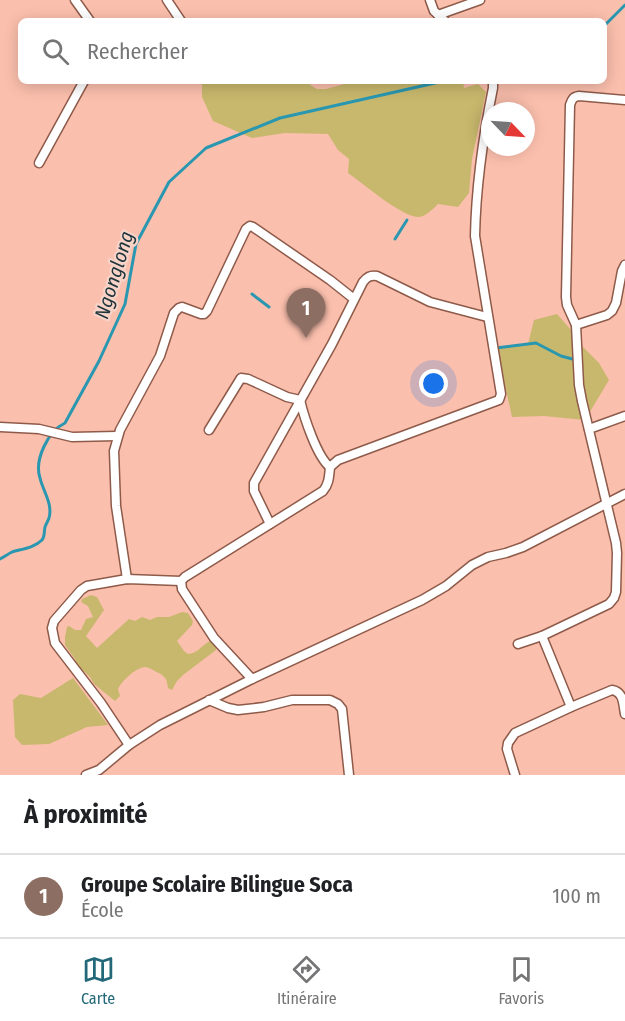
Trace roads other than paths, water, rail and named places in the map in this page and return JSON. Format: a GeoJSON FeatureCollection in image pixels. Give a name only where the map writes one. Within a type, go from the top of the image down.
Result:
{"type":"FeatureCollection","features":[{"type":"Feature","properties":{"kind":"street"},"geometry":{"type":"LineString","coordinates":[[75,0],[88,18]]}},
{"type":"Feature","properties":{"kind":"street"},"geometry":{"type":"LineString","coordinates":[[167,0],[180,18]]}},
{"type":"Feature","properties":{"kind":"street"},"geometry":{"type":"LineString","coordinates":[[430,0],[434,11],[441,18],[480,0]]}},
{"type":"Feature","properties":{"kind":"street"},"geometry":{"type":"LineString","coordinates":[[39,163],[82,84]]}},
{"type":"Feature","properties":{"kind":"street"},"geometry":{"type":"LineString","coordinates":[[252,679],[214,638],[182,589],[181,582],[185,577],[323,491],[329,481],[330,468],[338,460],[499,400],[501,394],[475,236],[483,139],[493,84]]}},
{"type":"Feature","properties":{"kind":"street"},"geometry":{"type":"LineString","coordinates":[[518,644],[542,636],[609,604],[621,593],[617,554],[607,504],[579,385],[576,325],[566,297],[570,105],[574,97],[579,96],[625,100]]}},
{"type":"Feature","properties":{"kind":"street"},"geometry":{"type":"LineString","coordinates":[[127,579],[116,506],[114,451],[117,436],[159,356],[174,313],[182,308],[201,314],[206,313],[248,227],[253,227],[354,299]]}},
{"type":"Feature","properties":{"kind":"street"},"geometry":{"type":"LineString","coordinates":[[576,325],[607,315],[612,311],[625,265]]}},
{"type":"Feature","properties":{"kind":"street"},"geometry":{"type":"LineString","coordinates":[[270,524],[254,491],[254,483],[367,277],[377,276],[430,302],[488,317]]}},
{"type":"Feature","properties":{"kind":"street"},"geometry":{"type":"LineString","coordinates":[[209,430],[241,378],[300,400]]}},
{"type":"Feature","properties":{"kind":"street"},"geometry":{"type":"LineString","coordinates":[[300,400],[302,411],[322,460],[330,468]]}},
{"type":"Feature","properties":{"kind":"street"},"geometry":{"type":"LineString","coordinates":[[589,429],[625,416]]}},
{"type":"Feature","properties":{"kind":"street"},"geometry":{"type":"LineString","coordinates":[[0,427],[39,429],[72,437],[117,436]]}},
{"type":"Feature","properties":{"kind":"street"},"geometry":{"type":"LineString","coordinates":[[87,775],[99,770],[129,745],[160,725],[252,679],[422,600],[446,586],[472,565],[488,557],[523,547],[625,494]]}},
{"type":"Feature","properties":{"kind":"street"},"geometry":{"type":"LineString","coordinates":[[129,745],[101,703],[54,643],[52,628],[54,621],[87,586],[127,579],[181,582]]}},
{"type":"Feature","properties":{"kind":"street"},"geometry":{"type":"LineString","coordinates":[[542,636],[571,707]]}},
{"type":"Feature","properties":{"kind":"street"},"geometry":{"type":"LineString","coordinates":[[515,775],[507,749],[515,733],[612,690],[621,696],[624,709]]}},
{"type":"Feature","properties":{"kind":"street"},"geometry":{"type":"LineString","coordinates":[[209,700],[238,710],[292,700],[330,700],[338,704],[342,709],[350,775]]}},
{"type":"Feature","properties":{"kind":"waterway","name":"Ngonglong"},"geometry":{"type":"LineString","coordinates":[[607,23],[625,5]]}},
{"type":"Feature","properties":{"kind":"waterway","name":"Ngonglong"},"geometry":{"type":"LineString","coordinates":[[0,559],[12,552],[35,545],[43,538],[50,513],[39,471],[41,455],[53,432],[65,423],[99,361],[125,304],[136,244],[169,182],[206,148],[280,118],[431,84]]}},
{"type":"Feature","properties":{"kind":"waterway"},"geometry":{"type":"LineString","coordinates":[[395,239],[407,220]]}},
{"type":"Feature","properties":{"kind":"waterway"},"geometry":{"type":"LineString","coordinates":[[252,294],[269,307]]}},
{"type":"Feature","properties":{"kind":"waterway"},"geometry":{"type":"LineString","coordinates":[[496,348],[536,343],[561,356],[576,360]]}},
{"type":"Feature","properties":{"kind":"place","name":"Groupe Scolaire Bilingue Soca"},"geometry":{"type":"Point","coordinates":[306,338]}}]}
